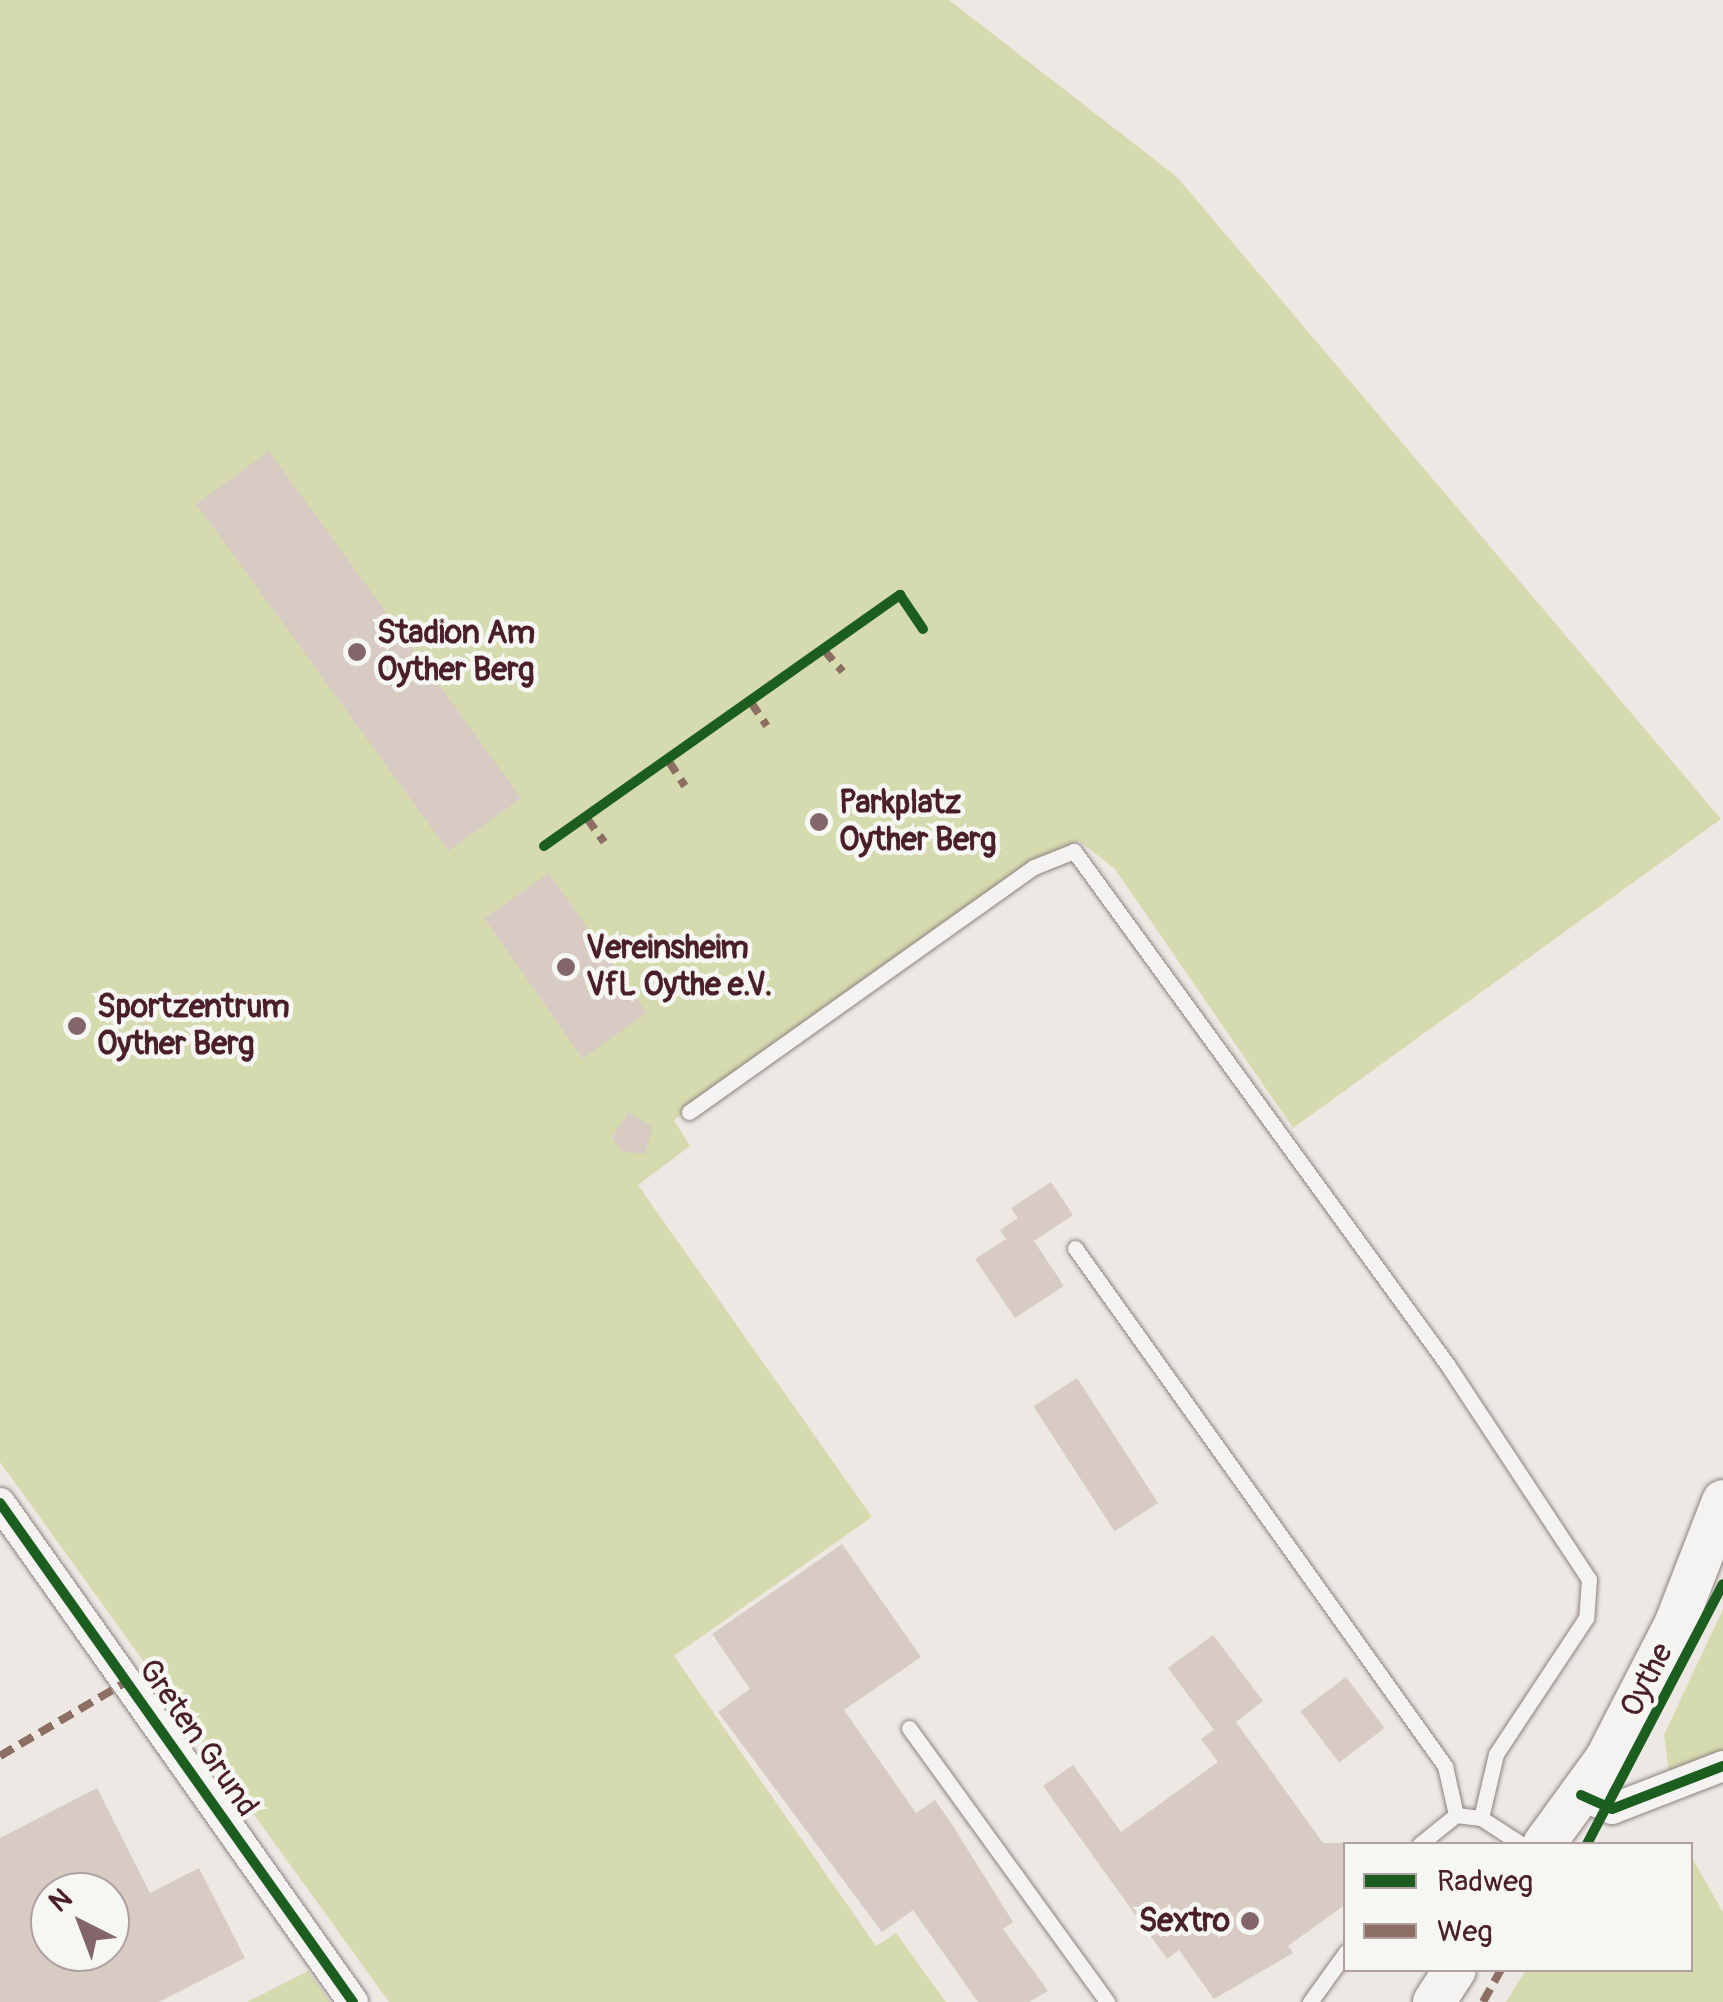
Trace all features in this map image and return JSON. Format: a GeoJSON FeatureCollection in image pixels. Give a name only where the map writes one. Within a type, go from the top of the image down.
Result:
{"type":"FeatureCollection","features":[{"type":"Feature","properties":{"kind":"main road","name":"Oythe"},"geometry":{"type":"LineString","coordinates":[[1545,1842],[1580,1795],[1675,1624],[1723,1501]]}},
{"type":"Feature","properties":{"kind":"main road"},"geometry":{"type":"LineString","coordinates":[[1434,2002],[1454,1972]]}},
{"type":"Feature","properties":{"kind":"street","name":"Greten Grund"},"geometry":{"type":"LineString","coordinates":[[0,1503],[354,2002]]}},
{"type":"Feature","properties":{"kind":"street"},"geometry":{"type":"LineString","coordinates":[[1580,1795],[1612,1809],[1662,1797],[1723,1766]]}},
{"type":"Feature","properties":{"kind":"lane"},"geometry":{"type":"LineString","coordinates":[[690,1112],[1034,867],[1074,851],[1424,1332],[1589,1579],[1586,1618],[1496,1754],[1481,1818]]}},
{"type":"Feature","properties":{"kind":"lane"},"geometry":{"type":"LineString","coordinates":[[1075,1248],[1445,1766],[1456,1815]]}},
{"type":"Feature","properties":{"kind":"lane"},"geometry":{"type":"LineString","coordinates":[[909,1728],[1107,2002]]}},
{"type":"Feature","properties":{"kind":"lane"},"geometry":{"type":"LineString","coordinates":[[1422,1842],[1456,1815],[1481,1818],[1517,1842]]}},
{"type":"Feature","properties":{"kind":"lane"},"geometry":{"type":"LineString","coordinates":[[1310,2002],[1343,1956]]}},
{"type":"Feature","properties":{"kind":"green space"},"geometry":{"type":"Polygon","coordinates":[[[0,0],[949,0],[1177,177],[1721,819],[1293,1128],[1115,869],[1079,841],[1034,860],[674,1120],[690,1146],[638,1185],[872,1517],[674,1656],[876,1946],[896,1933],[946,2002],[389,2002],[0,1462],[0,0]]]}},
{"type":"Feature","properties":{"kind":"green space"},"geometry":{"type":"Polygon","coordinates":[[[1723,1609],[1723,1751],[1670,1780],[1664,1735],[1723,1609]]]}},
{"type":"Feature","properties":{"kind":"green space"},"geometry":{"type":"Polygon","coordinates":[[[1693,1860],[1723,1912],[1723,2002],[1506,2002],[1525,1972],[1693,1972],[1693,1860]]]}},
{"type":"Feature","properties":{"kind":"green space"},"geometry":{"type":"Polygon","coordinates":[[[308,1971],[330,2002],[247,2002],[308,1971]]]}},
{"type":"Feature","properties":{"kind":"building","name":"Stadion Am Oyther Berg"},"geometry":{"type":"Polygon","coordinates":[[[269,451],[521,798],[448,851],[196,504],[269,451]]]}},
{"type":"Feature","properties":{"kind":"building","name":"Vereinsheim VfL Oythe e.V."},"geometry":{"type":"Polygon","coordinates":[[[549,873],[647,1013],[582,1058],[484,918],[549,873]]]}},
{"type":"Feature","properties":{"kind":"building"},"geometry":{"type":"Polygon","coordinates":[[[628,1112],[653,1127],[645,1154],[621,1151],[612,1138],[628,1112]]]}},
{"type":"Feature","properties":{"kind":"building"},"geometry":{"type":"Polygon","coordinates":[[[1051,1182],[1073,1215],[1034,1241],[1064,1286],[1015,1318],[975,1259],[1006,1239],[1000,1230],[1018,1218],[1011,1208],[1051,1182]]]}},
{"type":"Feature","properties":{"kind":"building"},"geometry":{"type":"Polygon","coordinates":[[[1077,1378],[1158,1503],[1115,1531],[1033,1406],[1077,1378]]]}},
{"type":"Feature","properties":{"kind":"building"},"geometry":{"type":"Polygon","coordinates":[[[842,1544],[921,1657],[844,1710],[916,1813],[935,1800],[951,1823],[1013,1922],[1003,1929],[1048,1991],[1029,2002],[978,2002],[913,1910],[882,1932],[718,1712],[750,1689],[712,1634],[842,1544]]]}},
{"type":"Feature","properties":{"kind":"building"},"geometry":{"type":"Polygon","coordinates":[[[1213,1635],[1263,1701],[1236,1722],[1323,1843],[1343,1843],[1343,1906],[1288,1946],[1293,1953],[1214,1999],[1179,1950],[1167,1959],[1043,1786],[1073,1765],[1121,1832],[1218,1762],[1201,1739],[1214,1730],[1168,1668],[1213,1635]]]}},
{"type":"Feature","properties":{"kind":"building"},"geometry":{"type":"Polygon","coordinates":[[[1346,1677],[1385,1728],[1339,1762],[1300,1711],[1346,1677]]]}},
{"type":"Feature","properties":{"kind":"building"},"geometry":{"type":"Polygon","coordinates":[[[97,1788],[150,1893],[199,1868],[245,1958],[159,2002],[0,2002],[0,1838],[97,1788]]]}},
{"type":"Feature","properties":{"kind":"marked path"},"geometry":{"type":"LineString","coordinates":[[823,649],[843,672]]}},
{"type":"Feature","properties":{"kind":"marked path"},"geometry":{"type":"LineString","coordinates":[[750,701],[767,726]]}},
{"type":"Feature","properties":{"kind":"marked path"},"geometry":{"type":"LineString","coordinates":[[668,760],[685,786]]}},
{"type":"Feature","properties":{"kind":"marked path"},"geometry":{"type":"LineString","coordinates":[[586,817],[604,842]]}},
{"type":"Feature","properties":{"kind":"marked path"},"geometry":{"type":"LineString","coordinates":[[0,1756],[128,1681]]}},
{"type":"Feature","properties":{"kind":"marked path"},"geometry":{"type":"LineString","coordinates":[[1483,2002],[1500,1972]]}},
{"type":"Feature","properties":{"kind":"cycle path"},"geometry":{"type":"LineString","coordinates":[[544,846],[900,595],[923,629]]}},
{"type":"Feature","properties":{"kind":"cycle path"},"geometry":{"type":"LineString","coordinates":[[0,1503],[353,2002]]}},
{"type":"Feature","properties":{"kind":"cycle path"},"geometry":{"type":"LineString","coordinates":[[1588,1842],[1723,1584]]}},
{"type":"Feature","properties":{"kind":"cycle path"},"geometry":{"type":"LineString","coordinates":[[1581,1795],[1612,1809],[1723,1766]]}},
{"type":"Feature","properties":{"kind":"place","name":"Stadion Am Oyther Berg"},"geometry":{"type":"Point","coordinates":[357,652]}},
{"type":"Feature","properties":{"kind":"place","name":"Parkplatz Oyther Berg"},"geometry":{"type":"Point","coordinates":[819,822]}},
{"type":"Feature","properties":{"kind":"place","name":"Vereinsheim VfL Oythe e.V."},"geometry":{"type":"Point","coordinates":[566,967]}},
{"type":"Feature","properties":{"kind":"place","name":"Sportzentrum Oyther Berg"},"geometry":{"type":"Point","coordinates":[77,1026]}},
{"type":"Feature","properties":{"kind":"place","name":"Sextro"},"geometry":{"type":"Point","coordinates":[1250,1921]}}]}
